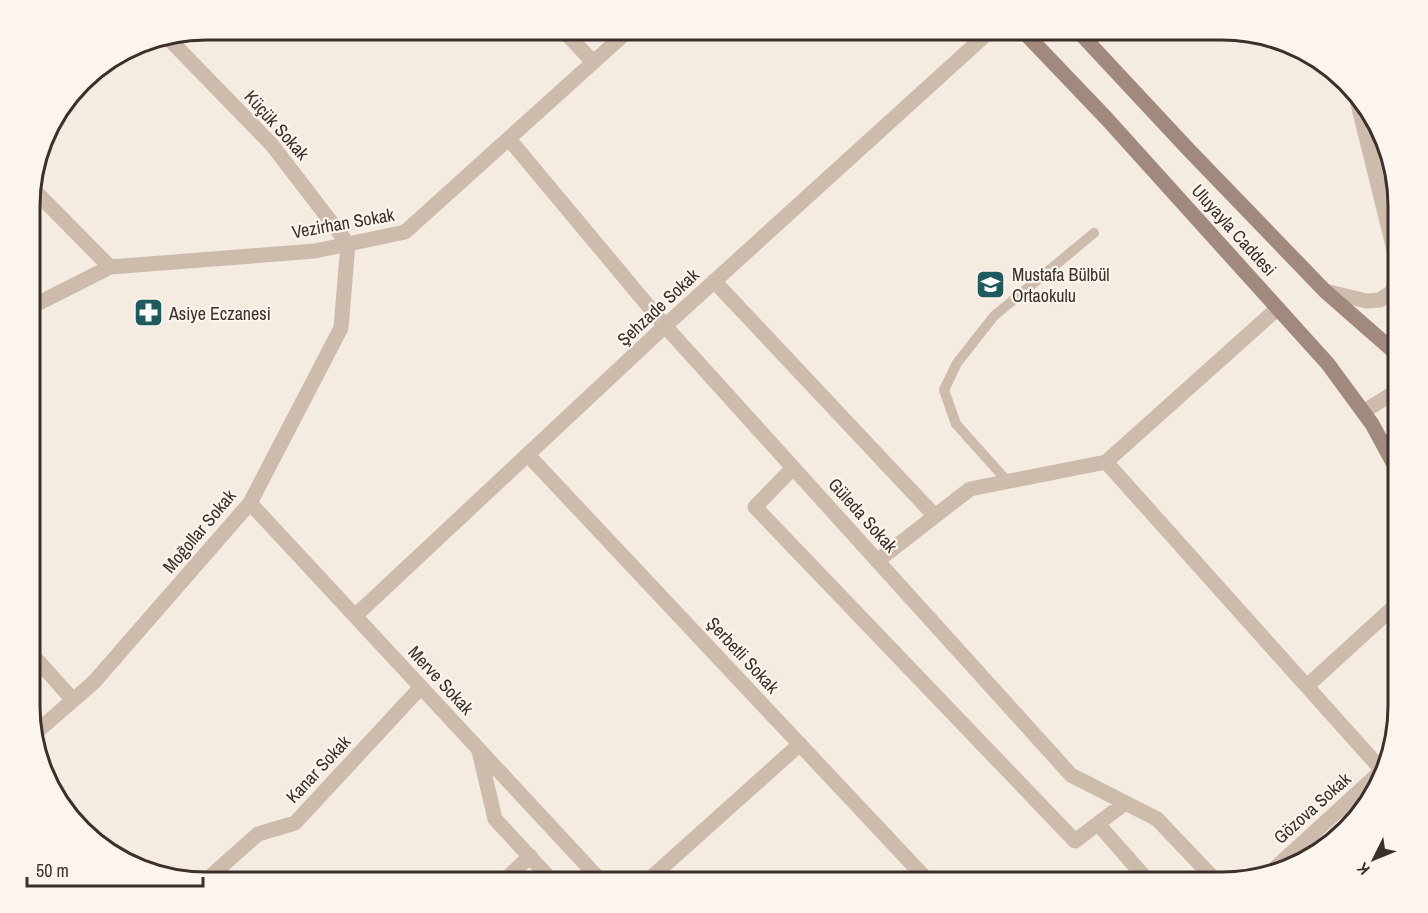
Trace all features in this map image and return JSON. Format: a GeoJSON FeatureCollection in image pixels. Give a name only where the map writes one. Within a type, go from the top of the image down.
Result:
{"type":"FeatureCollection","features":[{"type":"Feature","properties":{"kind":"main road","name":"Uluyayla Caddesi"},"geometry":{"type":"LineString","coordinates":[[1032,40],[1107,119],[1328,364],[1387,443]]}},
{"type":"Feature","properties":{"kind":"main road","name":"Uluyayla Caddesi"},"geometry":{"type":"LineString","coordinates":[[1086,40],[1325,291],[1387,345]]}},
{"type":"Feature","properties":{"kind":"street","name":"Şehzade Sokak"},"geometry":{"type":"LineString","coordinates":[[355,616],[665,326],[980,40]]}},
{"type":"Feature","properties":{"kind":"street"},"geometry":{"type":"LineString","coordinates":[[573,41],[593,62]]}},
{"type":"Feature","properties":{"kind":"street","name":"Vezirhan Sokak"},"geometry":{"type":"LineString","coordinates":[[40,303],[110,267],[315,251],[405,232],[617,41]]}},
{"type":"Feature","properties":{"kind":"street","name":"Küçük Sokak"},"geometry":{"type":"LineString","coordinates":[[174,44],[272,145],[348,244]]}},
{"type":"Feature","properties":{"kind":"street"},"geometry":{"type":"LineString","coordinates":[[1362,119],[1387,223]]}},
{"type":"Feature","properties":{"kind":"street","name":"Güleda Sokak"},"geometry":{"type":"LineString","coordinates":[[509,139],[665,326],[1071,775],[1156,819],[1207,872]]}},
{"type":"Feature","properties":{"kind":"street"},"geometry":{"type":"LineString","coordinates":[[41,196],[110,267]]}},
{"type":"Feature","properties":{"kind":"street","name":"Moğollar Sokak"},"geometry":{"type":"LineString","coordinates":[[42,727],[94,682],[250,503],[341,328],[348,244]]}},
{"type":"Feature","properties":{"kind":"street"},"geometry":{"type":"LineString","coordinates":[[714,282],[935,516]]}},
{"type":"Feature","properties":{"kind":"street"},"geometry":{"type":"LineString","coordinates":[[1325,291],[1366,302],[1380,300],[1387,295]]}},
{"type":"Feature","properties":{"kind":"street"},"geometry":{"type":"LineString","coordinates":[[878,561],[970,489],[1106,462],[1278,308]]}},
{"type":"Feature","properties":{"kind":"street"},"geometry":{"type":"LineString","coordinates":[[1363,412],[1387,397]]}},
{"type":"Feature","properties":{"kind":"street","name":"Şerbetli Sokak"},"geometry":{"type":"LineString","coordinates":[[528,455],[920,872]]}},
{"type":"Feature","properties":{"kind":"street"},"geometry":{"type":"LineString","coordinates":[[1106,462],[1377,765]]}},
{"type":"Feature","properties":{"kind":"street"},"geometry":{"type":"LineString","coordinates":[[793,468],[754,507],[1075,842],[1125,803]]}},
{"type":"Feature","properties":{"kind":"street","name":"Merve Sokak"},"geometry":{"type":"LineString","coordinates":[[250,503],[593,872]]}},
{"type":"Feature","properties":{"kind":"street"},"geometry":{"type":"LineString","coordinates":[[1307,686],[1387,613]]}},
{"type":"Feature","properties":{"kind":"street"},"geometry":{"type":"LineString","coordinates":[[40,662],[73,700]]}},
{"type":"Feature","properties":{"kind":"street","name":"Kanar Sokak"},"geometry":{"type":"LineString","coordinates":[[215,872],[258,834],[295,823],[421,687]]}},
{"type":"Feature","properties":{"kind":"street"},"geometry":{"type":"LineString","coordinates":[[657,872],[800,744]]}},
{"type":"Feature","properties":{"kind":"street"},"geometry":{"type":"LineString","coordinates":[[478,748],[495,819],[544,872]]}},
{"type":"Feature","properties":{"kind":"street","name":"Gözova Sokak"},"geometry":{"type":"LineString","coordinates":[[1283,861],[1368,783]]}},
{"type":"Feature","properties":{"kind":"street"},"geometry":{"type":"LineString","coordinates":[[1098,824],[1140,872]]}},
{"type":"Feature","properties":{"kind":"street"},"geometry":{"type":"LineString","coordinates":[[513,872],[530,856]]}},
{"type":"Feature","properties":{"kind":"lane"},"geometry":{"type":"LineString","coordinates":[[1008,482],[956,424],[944,390],[957,363],[994,316],[1094,233]]}},
{"type":"Feature","properties":{"kind":"place","name":"Mustafa Bülbül Ortaokulu"},"geometry":{"type":"Point","coordinates":[991,284]}},
{"type":"Feature","properties":{"kind":"place","name":"Asiye Eczanesi"},"geometry":{"type":"Point","coordinates":[148,313]}}]}
